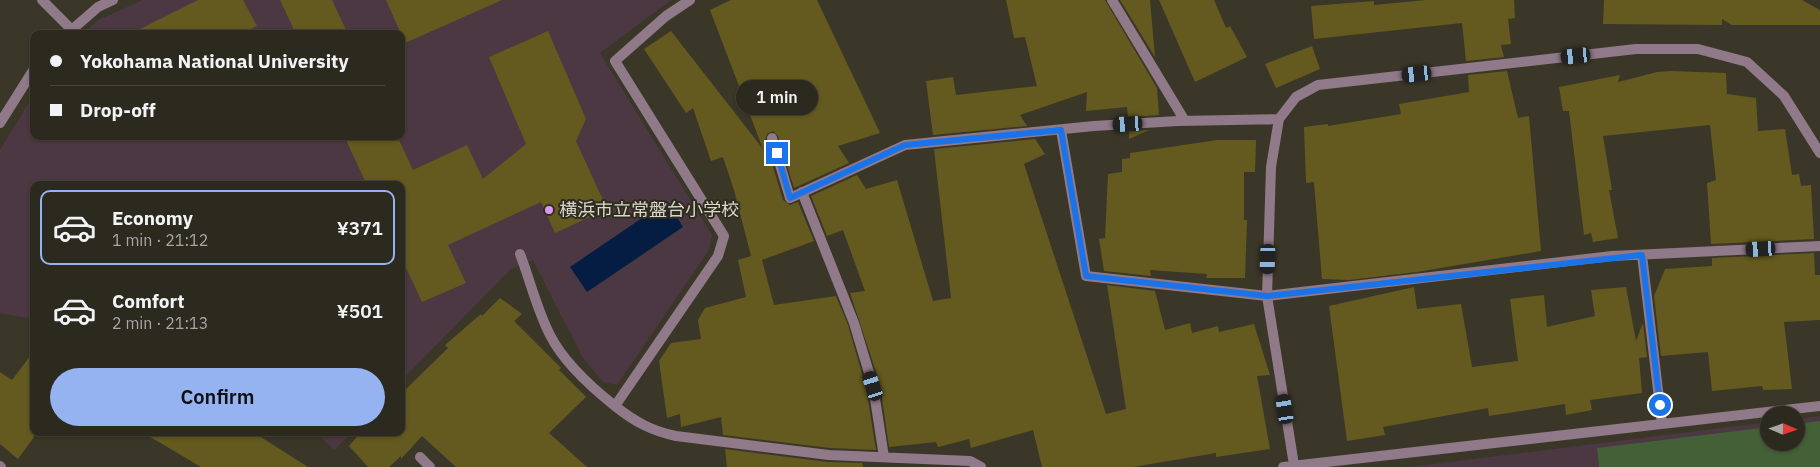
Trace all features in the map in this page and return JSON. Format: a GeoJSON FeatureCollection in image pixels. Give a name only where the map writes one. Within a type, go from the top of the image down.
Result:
{"type":"FeatureCollection","features":[{"type":"Feature","properties":{"kind":"street"},"geometry":{"type":"LineString","coordinates":[[42,0],[68,30]]}},
{"type":"Feature","properties":{"kind":"street"},"geometry":{"type":"LineString","coordinates":[[70,30],[98,7],[113,0]]}},
{"type":"Feature","properties":{"kind":"street"},"geometry":{"type":"LineString","coordinates":[[615,406],[718,256],[724,236],[614,61],[666,16],[690,0]]}},
{"type":"Feature","properties":{"kind":"street"},"geometry":{"type":"LineString","coordinates":[[1112,0],[1184,121]]}},
{"type":"Feature","properties":{"kind":"street"},"geometry":{"type":"LineString","coordinates":[[1820,153],[1784,96],[1747,62],[1698,50],[1636,49],[1318,85],[1296,97],[1279,119],[1271,168],[1267,296],[1289,466],[1820,406]]}},
{"type":"Feature","properties":{"kind":"street"},"geometry":{"type":"LineString","coordinates":[[0,122],[30,76]]}},
{"type":"Feature","properties":{"kind":"street"},"geometry":{"type":"LineString","coordinates":[[772,138],[790,198],[905,145],[1061,130],[1184,121],[1279,119]]}},
{"type":"Feature","properties":{"kind":"street"},"geometry":{"type":"LineString","coordinates":[[1061,130],[1086,276],[1267,296],[1642,255],[1820,246]]}},
{"type":"Feature","properties":{"kind":"street"},"geometry":{"type":"LineString","coordinates":[[802,192],[854,323],[873,386],[884,457]]}},
{"type":"Feature","properties":{"kind":"street"},"geometry":{"type":"LineString","coordinates":[[520,254],[550,334],[566,359],[600,394],[634,421],[655,432],[829,455],[970,461],[981,467]]}},
{"type":"Feature","properties":{"kind":"street"},"geometry":{"type":"LineString","coordinates":[[1642,255],[1662,424]]}},
{"type":"Feature","properties":{"kind":"street"},"geometry":{"type":"LineString","coordinates":[[420,457],[430,467]]}},
{"type":"Feature","properties":{"kind":"shaded area","name":"横浜市立常盤台小学校"},"geometry":{"type":"Polygon","coordinates":[[[143,0],[671,0],[600,53],[712,235],[709,250],[617,385],[603,382],[583,358],[533,260],[511,269],[405,377],[405,181],[30,181],[30,318],[0,313],[0,150],[30,101],[30,140],[405,140],[405,30],[87,30],[98,20],[143,0]]]}},
{"type":"Feature","properties":{"kind":"shaded area"},"geometry":{"type":"Polygon","coordinates":[[[1820,416],[1820,467],[1409,467],[1760,423],[1760,451],[1805,451],[1805,418],[1820,416]]]}},
{"type":"Feature","properties":{"kind":"shaded area"},"geometry":{"type":"Polygon","coordinates":[[[320,436],[348,436],[334,450],[320,436]]]}},
{"type":"Feature","properties":{"kind":"green space"},"geometry":{"type":"Polygon","coordinates":[[[1820,421],[1820,467],[1599,467],[1597,448],[1760,428],[1760,451],[1805,451],[1805,423],[1820,421]]]}},
{"type":"Feature","properties":{"kind":"water"},"geometry":{"type":"Polygon","coordinates":[[[667,201],[683,227],[587,292],[570,267],[667,201]]]}},
{"type":"Feature","properties":{"kind":"building"},"geometry":{"type":"Polygon","coordinates":[[[198,0],[243,0],[257,26],[248,30],[138,30],[198,0]]]}},
{"type":"Feature","properties":{"kind":"building"},"geometry":{"type":"Polygon","coordinates":[[[280,0],[332,0],[346,30],[294,30],[280,0]]]}},
{"type":"Feature","properties":{"kind":"building"},"geometry":{"type":"Polygon","coordinates":[[[386,0],[502,0],[405,43],[405,30],[399,30],[386,0]]]}},
{"type":"Feature","properties":{"kind":"building"},"geometry":{"type":"Polygon","coordinates":[[[731,0],[817,0],[880,133],[838,146],[849,163],[794,188],[778,136],[773,131],[767,134],[765,140],[783,200],[790,205],[798,202],[814,241],[762,260],[774,305],[836,296],[848,325],[866,388],[876,450],[830,448],[723,435],[721,417],[681,427],[680,414],[667,418],[659,361],[671,343],[701,339],[698,320],[705,308],[746,297],[738,260],[751,256],[734,190],[723,157],[711,161],[693,108],[686,113],[644,49],[671,31],[763,149],[710,10],[731,0]]]}},
{"type":"Feature","properties":{"kind":"building"},"geometry":{"type":"Polygon","coordinates":[[[1006,0],[1105,0],[1157,88],[1159,115],[1128,117],[1127,107],[1086,111],[1087,92],[1020,115],[1027,126],[933,135],[926,81],[953,77],[956,95],[1037,86],[1025,37],[1014,38],[1006,0]]]}},
{"type":"Feature","properties":{"kind":"building"},"geometry":{"type":"Polygon","coordinates":[[[1120,0],[1150,0],[1155,57],[1120,0]]]}},
{"type":"Feature","properties":{"kind":"building"},"geometry":{"type":"Polygon","coordinates":[[[1159,0],[1214,0],[1226,28],[1230,26],[1247,57],[1195,82],[1159,0]]]}},
{"type":"Feature","properties":{"kind":"building"},"geometry":{"type":"Polygon","coordinates":[[[1426,0],[1514,0],[1515,18],[1508,19],[1511,44],[1501,45],[1504,57],[1466,61],[1462,23],[1314,39],[1311,6],[1374,1],[1374,5],[1426,0]]]}},
{"type":"Feature","properties":{"kind":"building"},"geometry":{"type":"Polygon","coordinates":[[[1604,0],[1802,0],[1820,10],[1820,25],[1732,25],[1722,19],[1722,25],[1603,24],[1604,0]]]}},
{"type":"Feature","properties":{"kind":"building"},"geometry":{"type":"Polygon","coordinates":[[[548,31],[586,119],[576,141],[607,209],[555,233],[541,202],[448,245],[466,283],[422,302],[405,266],[405,181],[365,181],[346,140],[399,140],[413,170],[467,145],[483,179],[526,144],[489,57],[548,31]]]}},
{"type":"Feature","properties":{"kind":"building"},"geometry":{"type":"Polygon","coordinates":[[[1312,46],[1320,69],[1276,88],[1265,64],[1312,46]]]}},
{"type":"Feature","properties":{"kind":"building"},"geometry":{"type":"Polygon","coordinates":[[[1507,71],[1518,118],[1529,116],[1541,251],[1417,272],[1349,280],[1322,279],[1314,182],[1306,183],[1304,127],[1328,124],[1328,126],[1401,114],[1399,104],[1469,92],[1468,75],[1507,71]]]}},
{"type":"Feature","properties":{"kind":"building"},"geometry":{"type":"Polygon","coordinates":[[[1657,72],[1726,73],[1727,94],[1756,98],[1758,131],[1785,129],[1792,175],[1799,174],[1801,186],[1811,185],[1814,239],[1711,244],[1707,183],[1716,180],[1710,125],[1603,136],[1612,190],[1609,190],[1618,238],[1593,242],[1591,233],[1584,235],[1569,111],[1563,111],[1559,87],[1620,75],[1618,82],[1657,72]]]}},
{"type":"Feature","properties":{"kind":"building"},"geometry":{"type":"Polygon","coordinates":[[[1149,130],[1129,139],[1129,131],[1149,130]]]}},
{"type":"Feature","properties":{"kind":"building"},"geometry":{"type":"Polygon","coordinates":[[[1035,139],[1045,154],[1024,164],[1106,414],[1126,409],[1107,285],[1155,291],[1165,330],[1190,323],[1192,333],[1218,326],[1219,332],[1254,324],[1270,375],[1257,376],[1270,449],[1216,457],[1216,453],[1133,467],[1042,467],[1033,430],[971,448],[969,439],[938,447],[936,442],[889,447],[880,384],[850,293],[865,291],[843,230],[827,236],[811,196],[857,175],[866,189],[897,180],[933,301],[951,298],[934,149],[1035,139]]]}},
{"type":"Feature","properties":{"kind":"building"},"geometry":{"type":"Polygon","coordinates":[[[1217,140],[1256,140],[1255,172],[1244,172],[1244,220],[1247,220],[1245,278],[1206,278],[1207,274],[1150,270],[1151,276],[1104,271],[1099,239],[1105,238],[1108,174],[1122,172],[1122,159],[1130,158],[1130,153],[1217,140]]]}},
{"type":"Feature","properties":{"kind":"building"},"geometry":{"type":"Polygon","coordinates":[[[1814,253],[1815,275],[1820,275],[1820,320],[1784,322],[1792,389],[1763,390],[1762,386],[1712,391],[1708,352],[1661,356],[1654,296],[1665,269],[1712,266],[1712,258],[1814,253]]]}},
{"type":"Feature","properties":{"kind":"building"},"geometry":{"type":"Polygon","coordinates":[[[1414,287],[1417,309],[1461,304],[1472,367],[1518,361],[1510,299],[1544,295],[1547,327],[1595,316],[1591,290],[1626,287],[1636,341],[1643,323],[1647,357],[1639,358],[1642,393],[1590,400],[1592,410],[1566,415],[1565,404],[1489,416],[1488,408],[1383,427],[1385,435],[1347,441],[1329,306],[1414,287]]]}},
{"type":"Feature","properties":{"kind":"building"},"geometry":{"type":"Polygon","coordinates":[[[500,298],[522,314],[514,321],[561,368],[559,370],[586,397],[549,433],[587,467],[456,467],[422,436],[401,459],[401,456],[389,467],[368,467],[349,446],[358,436],[405,436],[405,390],[448,348],[445,345],[481,314],[482,316],[500,298]]]}},
{"type":"Feature","properties":{"kind":"building"},"geometry":{"type":"Polygon","coordinates":[[[30,356],[30,436],[34,437],[18,459],[0,444],[0,372],[12,380],[30,356]]]}},
{"type":"Feature","properties":{"kind":"building"},"geometry":{"type":"Polygon","coordinates":[[[149,436],[259,436],[308,467],[201,467],[149,436]]]}},
{"type":"Feature","properties":{"kind":"building"},"geometry":{"type":"Polygon","coordinates":[[[725,449],[828,462],[862,463],[863,467],[727,467],[725,449]]]}},
{"type":"Feature","properties":{"kind":"place","name":"横浜市立常盤台小学校"},"geometry":{"type":"Point","coordinates":[549,210]}},
{"type":"Feature","properties":{"kind":"route"},"geometry":{"type":"LineString","coordinates":[[777,153],[790,198],[842,172],[905,145],[1061,130],[1086,276],[1267,296],[1612,256],[1642,255],[1660,405]]}}]}
